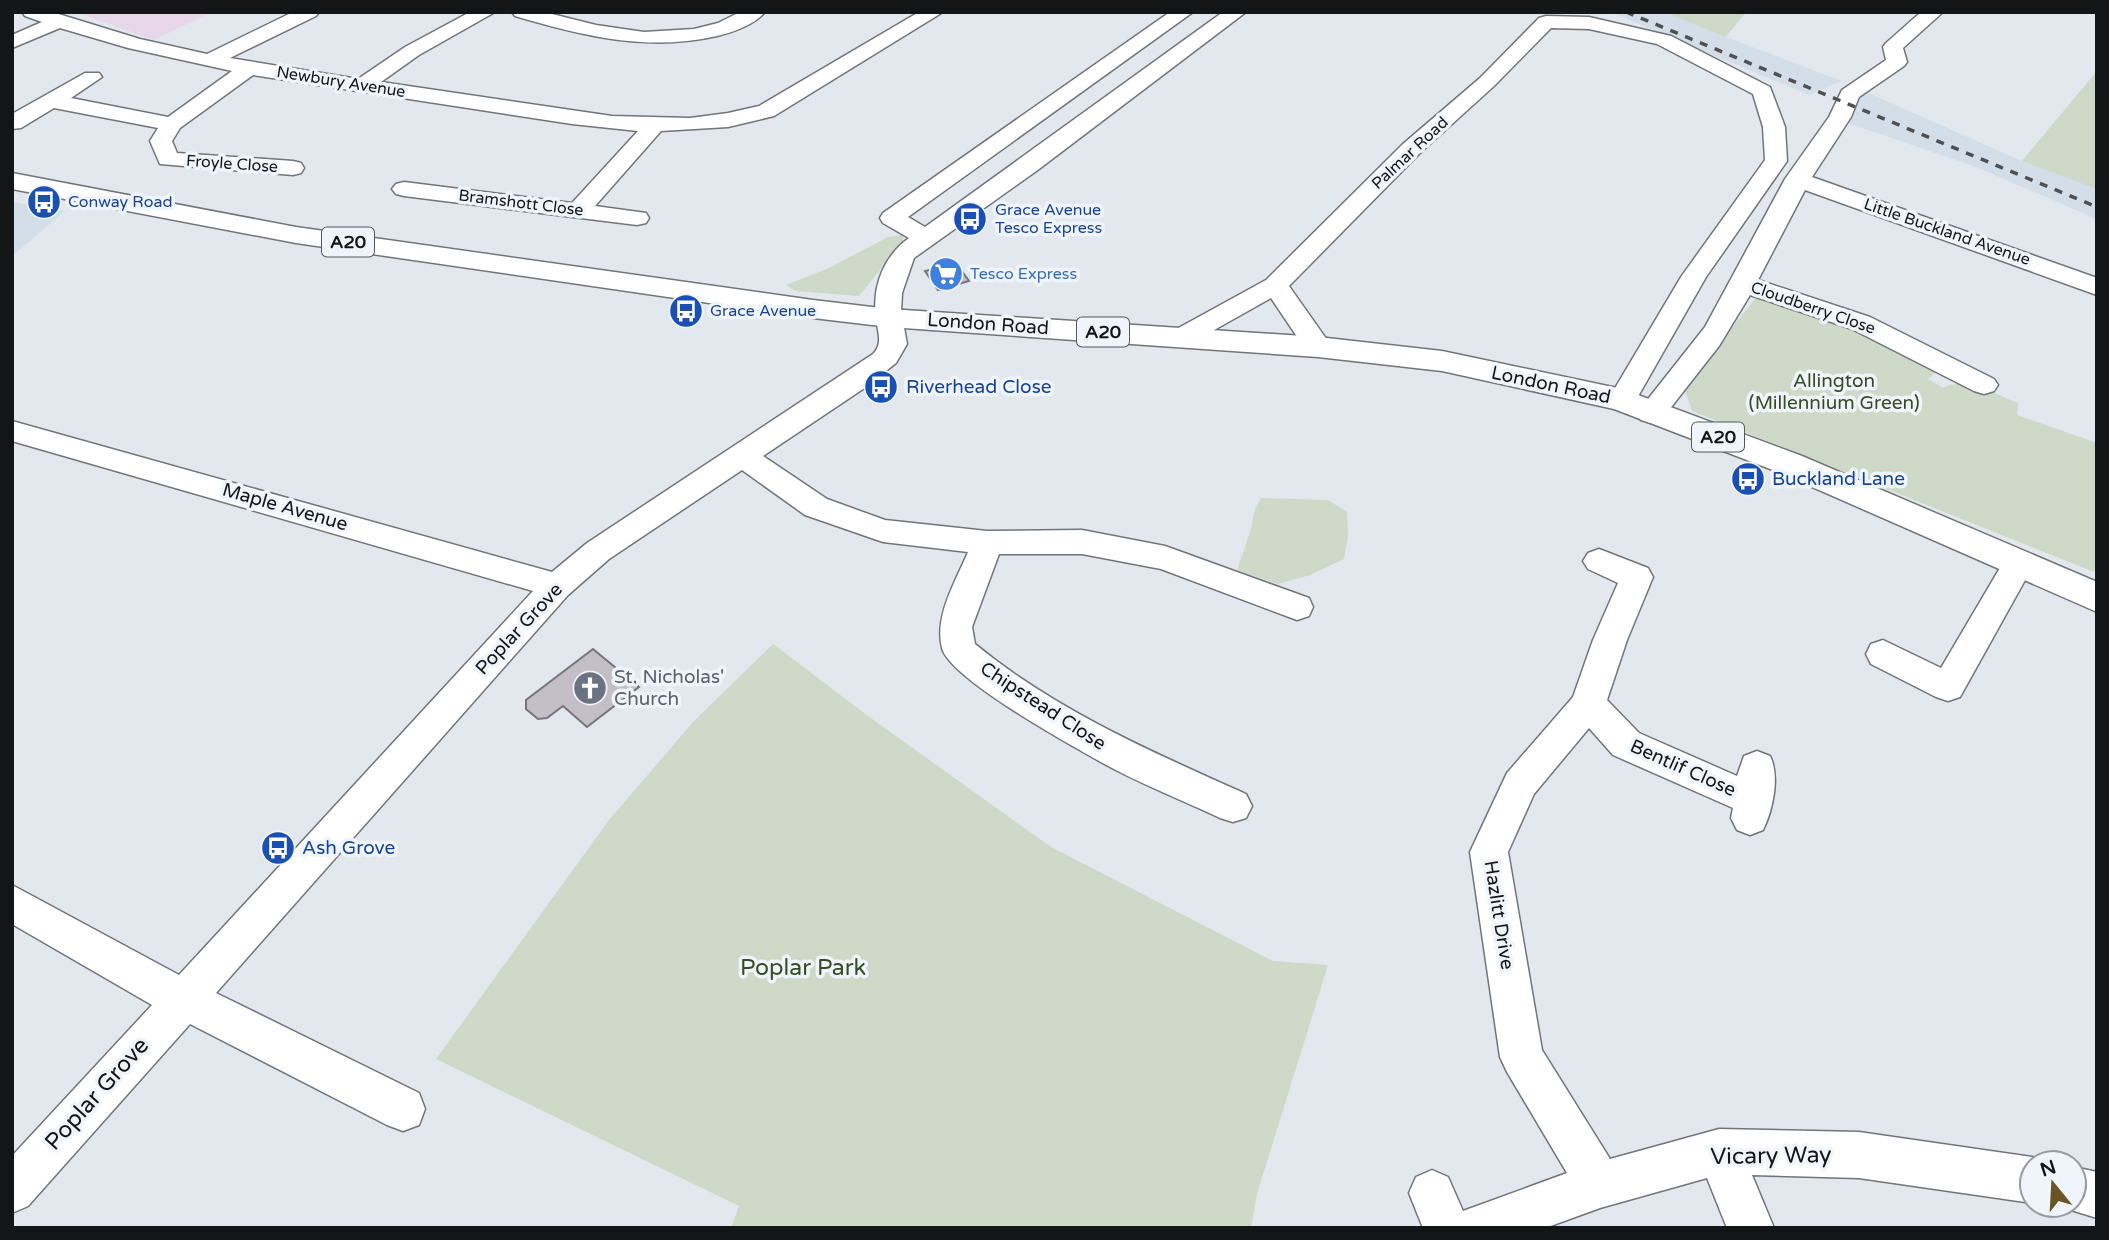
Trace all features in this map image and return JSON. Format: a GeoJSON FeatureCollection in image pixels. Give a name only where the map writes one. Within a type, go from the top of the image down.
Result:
{"type":"FeatureCollection","features":[{"type":"Feature","properties":{"kind":"main road","name":"London Road"},"geometry":{"type":"LineString","coordinates":[[12,181],[296,235],[889,318],[1318,347],[1442,361],[1636,407],[1790,464],[2097,598]]}},
{"type":"Feature","properties":{"kind":"street","name":"Newbury Avenue"},"geometry":{"type":"LineString","coordinates":[[32,12],[58,22],[211,60],[361,86],[615,122],[655,125],[712,124],[766,111],[933,12]]}},
{"type":"Feature","properties":{"kind":"street"},"geometry":{"type":"LineString","coordinates":[[211,60],[309,12]]}},
{"type":"Feature","properties":{"kind":"street"},"geometry":{"type":"LineString","coordinates":[[361,86],[412,51],[485,12]]}},
{"type":"Feature","properties":{"kind":"street"},"geometry":{"type":"LineString","coordinates":[[522,12],[592,33],[654,40],[721,29],[755,12]]}},
{"type":"Feature","properties":{"kind":"street"},"geometry":{"type":"LineString","coordinates":[[926,238],[892,218],[1183,12]]}},
{"type":"Feature","properties":{"kind":"street"},"geometry":{"type":"LineString","coordinates":[[889,318],[889,292],[895,267],[905,253],[1031,164],[1236,12]]}},
{"type":"Feature","properties":{"kind":"street"},"geometry":{"type":"LineString","coordinates":[[1636,407],[1715,332],[1744,284],[1797,179],[1840,117],[1854,87],[1884,75],[1891,69],[1897,62],[1893,47],[1933,12]]}},
{"type":"Feature","properties":{"kind":"street"},"geometry":{"type":"LineString","coordinates":[[1546,17],[1589,23],[1664,40],[1763,91],[1774,127],[1776,161],[1733,214],[1657,337],[1636,407]]}},
{"type":"Feature","properties":{"kind":"street","name":"Palmar Road"},"geometry":{"type":"LineString","coordinates":[[1182,337],[1275,285],[1411,149],[1487,82],[1546,17]]}},
{"type":"Feature","properties":{"kind":"street"},"geometry":{"type":"LineString","coordinates":[[12,41],[58,22]]}},
{"type":"Feature","properties":{"kind":"street"},"geometry":{"type":"LineString","coordinates":[[52,101],[172,124],[251,67]]}},
{"type":"Feature","properties":{"kind":"street"},"geometry":{"type":"LineString","coordinates":[[13,122],[92,77]]}},
{"type":"Feature","properties":{"kind":"street","name":"Froyle Close"},"geometry":{"type":"LineString","coordinates":[[172,124],[161,141],[167,159],[291,169]]}},
{"type":"Feature","properties":{"kind":"street"},"geometry":{"type":"LineString","coordinates":[[578,210],[655,125]]}},
{"type":"Feature","properties":{"kind":"street","name":"Little Buckland Avenue"},"geometry":{"type":"LineString","coordinates":[[1797,179],[2097,287]]}},
{"type":"Feature","properties":{"kind":"street","name":"Bramshott Close"},"geometry":{"type":"LineString","coordinates":[[404,189],[637,218]]}},
{"type":"Feature","properties":{"kind":"street","name":"Cloudberry Close"},"geometry":{"type":"LineString","coordinates":[[1744,284],[1861,323],[1948,377],[1984,385]]}},
{"type":"Feature","properties":{"kind":"street"},"geometry":{"type":"LineString","coordinates":[[1275,285],[1318,347]]}},
{"type":"Feature","properties":{"kind":"street","name":"Poplar Grove"},"geometry":{"type":"LineString","coordinates":[[12,1190],[556,586],[598,551],[853,383],[884,359],[891,351],[894,341],[889,318]]}},
{"type":"Feature","properties":{"kind":"street","name":"Maple Avenue"},"geometry":{"type":"LineString","coordinates":[[12,431],[378,533],[556,586]]}},
{"type":"Feature","properties":{"kind":"street"},"geometry":{"type":"LineString","coordinates":[[741,457],[762,468],[816,507],[883,531],[987,543],[1082,542],[1164,558],[1297,607]]}},
{"type":"Feature","properties":{"kind":"street","name":"Chipstead Close"},"geometry":{"type":"LineString","coordinates":[[987,543],[955,627],[959,650],[996,681],[1113,751],[1233,806]]}},
{"type":"Feature","properties":{"kind":"street","name":"Hazlitt Drive"},"geometry":{"type":"LineString","coordinates":[[1599,561],[1637,578],[1610,640],[1588,704],[1520,784],[1489,852],[1522,1057],[1600,1185]]}},
{"type":"Feature","properties":{"kind":"street"},"geometry":{"type":"LineString","coordinates":[[1883,654],[1948,687],[2018,564]]}},
{"type":"Feature","properties":{"kind":"street","name":"Bentlif Close"},"geometry":{"type":"LineString","coordinates":[[1588,704],[1626,744],[1753,796]]}},
{"type":"Feature","properties":{"kind":"street"},"geometry":{"type":"LineString","coordinates":[[12,903],[183,998],[403,1109]]}},
{"type":"Feature","properties":{"kind":"street"},"geometry":{"type":"LineString","coordinates":[[1719,1152],[1751,1228]]}},
{"type":"Feature","properties":{"kind":"street","name":"Vicary Way"},"geometry":{"type":"LineString","coordinates":[[1478,1228],[1600,1185],[1719,1152],[1859,1155],[2018,1178]]}},
{"type":"Feature","properties":{"kind":"shaded area"},"geometry":{"type":"Polygon","coordinates":[[[75,12],[212,12],[154,40],[75,12]]]}},
{"type":"Feature","properties":{"kind":"shaded area"},"geometry":{"type":"Polygon","coordinates":[[[1610,12],[1746,12],[1726,37],[1842,81],[1809,95],[1610,12]]]}},
{"type":"Feature","properties":{"kind":"shaded area"},"geometry":{"type":"Polygon","coordinates":[[[2097,71],[2097,219],[1976,167],[1845,122],[1864,91],[2022,161],[2097,71]]]}},
{"type":"Feature","properties":{"kind":"shaded area"},"geometry":{"type":"Polygon","coordinates":[[[12,202],[65,211],[12,256],[12,202]]]}},
{"type":"Feature","properties":{"kind":"green space"},"geometry":{"type":"Polygon","coordinates":[[[1666,12],[1746,12],[1725,37],[1666,12]]]}},
{"type":"Feature","properties":{"kind":"green space"},"geometry":{"type":"Polygon","coordinates":[[[2097,71],[2097,189],[2022,161],[2097,71]]]}},
{"type":"Feature","properties":{"kind":"green space"},"geometry":{"type":"Polygon","coordinates":[[[903,235],[903,242],[859,296],[796,291],[786,285],[829,268],[888,237],[903,235]]]}},
{"type":"Feature","properties":{"kind":"green space","name":"Allington (Millennium Green)"},"geometry":{"type":"Polygon","coordinates":[[[1755,299],[1841,319],[1935,369],[1935,373],[1928,379],[1943,388],[1961,384],[1981,388],[2018,403],[2017,415],[2097,443],[2097,555],[2094,572],[1692,411],[1684,387],[1755,299]]]}},
{"type":"Feature","properties":{"kind":"green space"},"geometry":{"type":"Polygon","coordinates":[[[1261,498],[1328,500],[1347,512],[1348,536],[1344,559],[1310,575],[1278,584],[1237,570],[1255,509],[1261,498]]]}},
{"type":"Feature","properties":{"kind":"green space","name":"Poplar Park"},"geometry":{"type":"Polygon","coordinates":[[[773,644],[868,716],[1051,847],[1273,961],[1328,965],[1257,1194],[1251,1228],[731,1228],[739,1206],[436,1059],[609,820],[694,721],[773,644]]]}},
{"type":"Feature","properties":{"kind":"building","name":"Tesco Express"},"geometry":{"type":"Polygon","coordinates":[[[956,263],[969,281],[938,290],[925,271],[956,263]]]}},
{"type":"Feature","properties":{"kind":"building","name":"St. Nicholas' Church"},"geometry":{"type":"Polygon","coordinates":[[[593,649],[639,687],[587,727],[563,706],[547,718],[538,719],[526,709],[526,700],[593,649]]]}},
{"type":"Feature","properties":{"kind":"railway"},"geometry":{"type":"LineString","coordinates":[[1626,12],[2097,207]]}},
{"type":"Feature","properties":{"kind":"place","name":"Conway Road"},"geometry":{"type":"Point","coordinates":[44,202]}},
{"type":"Feature","properties":{"kind":"place","name":"Grace Avenue Tesco Express"},"geometry":{"type":"Point","coordinates":[970,219]}},
{"type":"Feature","properties":{"kind":"place","name":"Tesco Express"},"geometry":{"type":"Point","coordinates":[946,274]}},
{"type":"Feature","properties":{"kind":"place","name":"Grace Avenue"},"geometry":{"type":"Point","coordinates":[686,311]}},
{"type":"Feature","properties":{"kind":"place","name":"Riverhead Close"},"geometry":{"type":"Point","coordinates":[881,387]}},
{"type":"Feature","properties":{"kind":"place","name":"Buckland Lane"},"geometry":{"type":"Point","coordinates":[1748,479]}},
{"type":"Feature","properties":{"kind":"place","name":"St. Nicholas' Church"},"geometry":{"type":"Point","coordinates":[590,688]}},
{"type":"Feature","properties":{"kind":"place","name":"Ash Grove"},"geometry":{"type":"Point","coordinates":[278,848]}}]}
